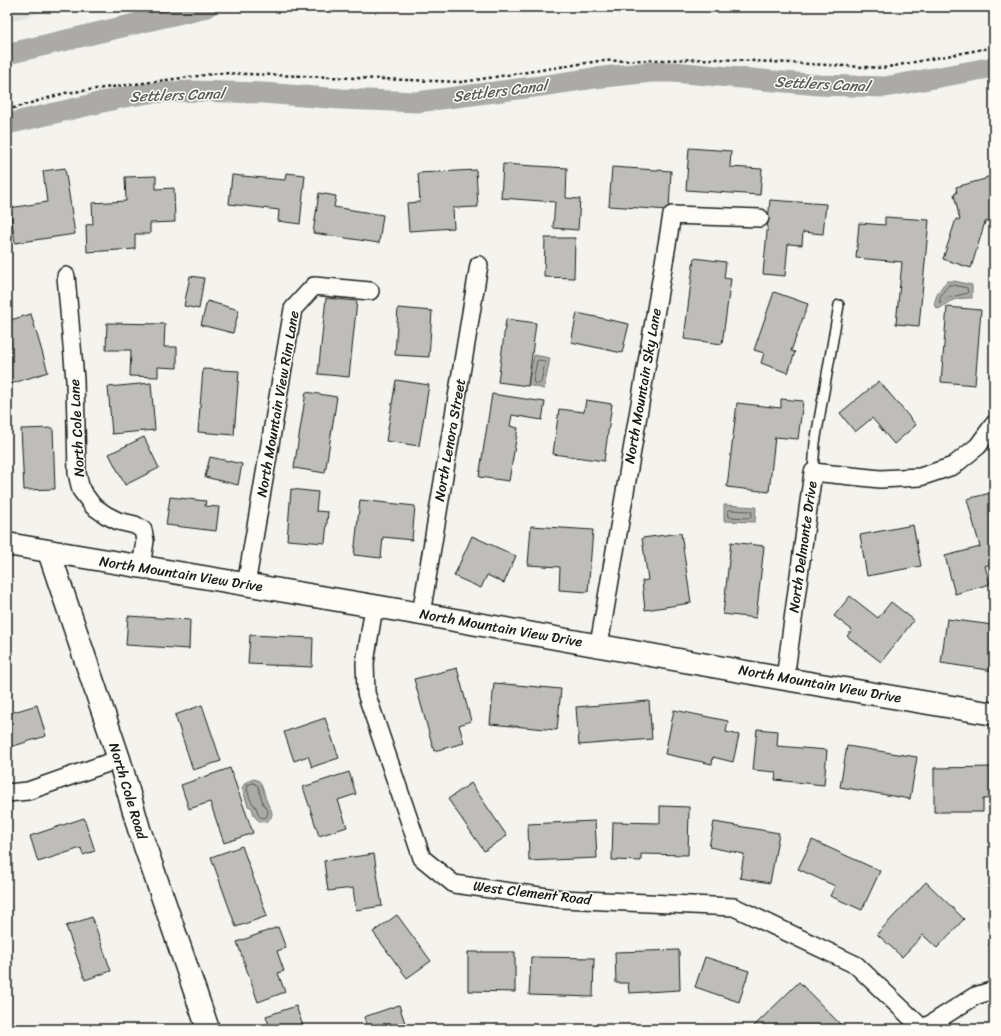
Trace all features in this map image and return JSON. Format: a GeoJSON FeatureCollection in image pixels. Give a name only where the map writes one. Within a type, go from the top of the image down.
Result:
{"type":"FeatureCollection","features":[{"type":"Feature","properties":{"kind":"street","name":"North Mountain Sky Lane"},"geometry":{"type":"LineString","coordinates":[[599,645],[672,214],[760,218]]}},
{"type":"Feature","properties":{"kind":"street","name":"North Lenora Street"},"geometry":{"type":"LineString","coordinates":[[421,614],[479,265]]}},
{"type":"Feature","properties":{"kind":"street","name":"North Cole Lane"},"geometry":{"type":"LineString","coordinates":[[66,276],[75,380],[77,473],[80,490],[92,506],[106,515],[118,521],[135,525],[143,530],[145,541],[141,567]]}},
{"type":"Feature","properties":{"kind":"street","name":"North Mountain View Rim Lane"},"geometry":{"type":"LineString","coordinates":[[246,585],[293,309],[314,286],[370,291]]}},
{"type":"Feature","properties":{"kind":"street","name":"North Delmonte Drive"},"geometry":{"type":"LineString","coordinates":[[785,679],[813,472],[880,479],[920,478],[953,466],[978,446],[994,424]]}},
{"type":"Feature","properties":{"kind":"street","name":"North Mountain View Drive"},"geometry":{"type":"LineString","coordinates":[[7,544],[421,614],[785,679],[994,714]]}},
{"type":"Feature","properties":{"kind":"street","name":"North Cole Road"},"geometry":{"type":"LineString","coordinates":[[49,552],[119,759],[139,829],[208,1029]]}},
{"type":"Feature","properties":{"kind":"street","name":"West Clement Road"},"geometry":{"type":"LineString","coordinates":[[374,607],[365,663],[366,693],[422,858],[454,884],[562,899],[734,907],[856,965],[922,1029]]}},
{"type":"Feature","properties":{"kind":"street"},"geometry":{"type":"LineString","coordinates":[[7,793],[28,791],[119,759]]}},
{"type":"Feature","properties":{"kind":"street"},"geometry":{"type":"LineString","coordinates":[[922,1029],[975,996],[994,990]]}},
{"type":"Feature","properties":{"kind":"lane"},"geometry":{"type":"LineString","coordinates":[[813,472],[815,443],[839,305]]}},
{"type":"Feature","properties":{"kind":"path"},"geometry":{"type":"LineString","coordinates":[[7,110],[65,93],[221,73],[462,82],[599,61],[717,59],[883,68],[994,47]]}},
{"type":"Feature","properties":{"kind":"shaded area"},"geometry":{"type":"Polygon","coordinates":[[[7,7],[58,7],[7,23],[7,7]]]}},
{"type":"Feature","properties":{"kind":"water"},"geometry":{"type":"Polygon","coordinates":[[[947,281],[972,285],[972,298],[954,300],[938,309],[934,305],[936,298],[940,289],[947,281]]]}},
{"type":"Feature","properties":{"kind":"water"},"geometry":{"type":"Polygon","coordinates":[[[534,355],[550,358],[544,389],[528,385],[534,355]]]}},
{"type":"Feature","properties":{"kind":"water"},"geometry":{"type":"Polygon","coordinates":[[[724,505],[756,507],[755,522],[724,521],[724,505]]]}},
{"type":"Feature","properties":{"kind":"water"},"geometry":{"type":"Polygon","coordinates":[[[254,779],[261,783],[266,800],[272,812],[272,816],[269,820],[264,822],[259,821],[255,817],[252,808],[248,806],[242,788],[246,782],[254,779]]]}},
{"type":"Feature","properties":{"kind":"building"},"geometry":{"type":"Polygon","coordinates":[[[689,148],[731,151],[730,167],[762,169],[760,195],[686,190],[689,148]]]}},
{"type":"Feature","properties":{"kind":"building"},"geometry":{"type":"Polygon","coordinates":[[[503,164],[567,168],[566,198],[580,199],[578,230],[553,228],[555,202],[501,198],[503,164]]]}},
{"type":"Feature","properties":{"kind":"building"},"geometry":{"type":"Polygon","coordinates":[[[612,167],[671,171],[669,210],[609,206],[612,167]]]}},
{"type":"Feature","properties":{"kind":"building"},"geometry":{"type":"Polygon","coordinates":[[[65,168],[75,234],[15,243],[10,208],[47,202],[43,171],[65,168]]]}},
{"type":"Feature","properties":{"kind":"building"},"geometry":{"type":"Polygon","coordinates":[[[476,170],[478,207],[453,208],[454,228],[409,231],[407,203],[420,202],[418,173],[476,170]]]}},
{"type":"Feature","properties":{"kind":"building"},"geometry":{"type":"Polygon","coordinates":[[[286,173],[305,175],[300,224],[278,221],[279,210],[229,204],[232,175],[285,180],[286,173]]]}},
{"type":"Feature","properties":{"kind":"building"},"geometry":{"type":"Polygon","coordinates":[[[156,176],[156,189],[174,188],[175,222],[150,223],[150,234],[135,234],[135,249],[87,252],[86,225],[93,224],[92,203],[126,201],[125,177],[156,176]]]}},
{"type":"Feature","properties":{"kind":"building"},"geometry":{"type":"Polygon","coordinates":[[[986,177],[994,178],[994,220],[985,222],[971,268],[943,259],[956,219],[960,220],[954,194],[957,193],[956,187],[985,179],[986,177]]]}},
{"type":"Feature","properties":{"kind":"building"},"geometry":{"type":"Polygon","coordinates":[[[319,193],[336,196],[334,207],[383,215],[379,243],[313,233],[319,193]]]}},
{"type":"Feature","properties":{"kind":"building"},"geometry":{"type":"Polygon","coordinates":[[[770,200],[826,204],[823,234],[803,232],[802,245],[788,244],[785,276],[763,274],[770,200]]]}},
{"type":"Feature","properties":{"kind":"building"},"geometry":{"type":"Polygon","coordinates":[[[885,217],[929,220],[919,326],[896,324],[902,262],[856,258],[859,223],[885,225],[885,217]]]}},
{"type":"Feature","properties":{"kind":"building"},"geometry":{"type":"Polygon","coordinates":[[[545,238],[575,238],[574,278],[544,277],[545,238]]]}},
{"type":"Feature","properties":{"kind":"building"},"geometry":{"type":"Polygon","coordinates":[[[694,258],[726,262],[724,278],[731,279],[722,344],[684,339],[694,258]]]}},
{"type":"Feature","properties":{"kind":"building"},"geometry":{"type":"Polygon","coordinates":[[[190,276],[204,278],[199,309],[184,306],[190,276]]]}},
{"type":"Feature","properties":{"kind":"building"},"geometry":{"type":"Polygon","coordinates":[[[774,292],[808,304],[791,351],[795,352],[788,373],[761,363],[764,353],[754,350],[774,292]]]}},
{"type":"Feature","properties":{"kind":"building"},"geometry":{"type":"Polygon","coordinates":[[[326,298],[357,301],[349,377],[318,374],[326,298]]]}},
{"type":"Feature","properties":{"kind":"building"},"geometry":{"type":"Polygon","coordinates":[[[207,301],[239,310],[233,333],[201,325],[207,301]]]}},
{"type":"Feature","properties":{"kind":"building"},"geometry":{"type":"Polygon","coordinates":[[[947,307],[981,310],[975,385],[941,382],[947,307]]]}},
{"type":"Feature","properties":{"kind":"building"},"geometry":{"type":"Polygon","coordinates":[[[398,308],[432,311],[429,357],[395,355],[398,308]]]}},
{"type":"Feature","properties":{"kind":"building"},"geometry":{"type":"Polygon","coordinates":[[[577,313],[629,324],[622,353],[571,342],[577,313]]]}},
{"type":"Feature","properties":{"kind":"building"},"geometry":{"type":"Polygon","coordinates":[[[31,314],[48,372],[7,385],[7,321],[31,314]]]}},
{"type":"Feature","properties":{"kind":"building"},"geometry":{"type":"Polygon","coordinates":[[[506,319],[536,323],[528,386],[498,382],[506,319]]]}},
{"type":"Feature","properties":{"kind":"building"},"geometry":{"type":"Polygon","coordinates":[[[107,323],[165,324],[164,347],[177,347],[177,368],[158,367],[158,377],[130,376],[131,350],[106,350],[107,323]]]}},
{"type":"Feature","properties":{"kind":"building"},"geometry":{"type":"Polygon","coordinates":[[[203,369],[239,371],[234,435],[198,432],[203,369]]]}},
{"type":"Feature","properties":{"kind":"building"},"geometry":{"type":"Polygon","coordinates":[[[396,380],[429,385],[419,446],[386,441],[396,380]]]}},
{"type":"Feature","properties":{"kind":"building"},"geometry":{"type":"Polygon","coordinates":[[[879,381],[916,425],[894,444],[872,418],[855,432],[840,413],[879,381]]]}},
{"type":"Feature","properties":{"kind":"building"},"geometry":{"type":"Polygon","coordinates":[[[151,383],[155,430],[112,434],[108,387],[151,383]]]}},
{"type":"Feature","properties":{"kind":"building"},"geometry":{"type":"Polygon","coordinates":[[[306,392],[337,397],[325,473],[294,468],[306,392]]]}},
{"type":"Feature","properties":{"kind":"building"},"geometry":{"type":"Polygon","coordinates":[[[492,394],[545,402],[542,420],[512,415],[510,426],[518,428],[509,481],[479,477],[492,394]]]}},
{"type":"Feature","properties":{"kind":"building"},"geometry":{"type":"Polygon","coordinates":[[[781,399],[803,401],[798,439],[775,437],[769,492],[727,487],[737,403],[781,408],[781,399]]]}},
{"type":"Feature","properties":{"kind":"building"},"geometry":{"type":"Polygon","coordinates":[[[586,400],[612,404],[604,461],[553,454],[559,409],[584,412],[586,400]]]}},
{"type":"Feature","properties":{"kind":"building"},"geometry":{"type":"Polygon","coordinates":[[[53,428],[55,489],[24,490],[21,429],[53,428]]]}},
{"type":"Feature","properties":{"kind":"building"},"geometry":{"type":"Polygon","coordinates":[[[144,437],[159,468],[125,485],[109,454],[144,437]]]}},
{"type":"Feature","properties":{"kind":"building"},"geometry":{"type":"Polygon","coordinates":[[[210,457],[242,464],[238,485],[205,477],[210,457]]]}},
{"type":"Feature","properties":{"kind":"building"},"geometry":{"type":"Polygon","coordinates":[[[291,489],[318,492],[316,511],[328,512],[325,543],[287,540],[291,489]]]}},
{"type":"Feature","properties":{"kind":"building"},"geometry":{"type":"Polygon","coordinates":[[[994,492],[994,563],[985,566],[990,584],[955,594],[945,556],[980,547],[967,499],[994,492]]]}},
{"type":"Feature","properties":{"kind":"building"},"geometry":{"type":"Polygon","coordinates":[[[170,497],[206,501],[205,506],[219,507],[216,531],[166,525],[170,497]]]}},
{"type":"Feature","properties":{"kind":"building"},"geometry":{"type":"Polygon","coordinates":[[[360,500],[415,506],[412,540],[383,537],[381,558],[354,555],[360,500]]]}},
{"type":"Feature","properties":{"kind":"building"},"geometry":{"type":"Polygon","coordinates":[[[913,525],[921,566],[867,576],[860,535],[913,525]]]}},
{"type":"Feature","properties":{"kind":"building"},"geometry":{"type":"Polygon","coordinates":[[[531,526],[593,530],[588,592],[559,590],[560,567],[528,565],[531,526]]]}},
{"type":"Feature","properties":{"kind":"building"},"geometry":{"type":"Polygon","coordinates":[[[681,533],[691,603],[645,610],[642,581],[648,580],[642,538],[681,533]]]}},
{"type":"Feature","properties":{"kind":"building"},"geometry":{"type":"Polygon","coordinates":[[[472,536],[516,556],[504,583],[487,575],[481,588],[454,576],[472,536]]]}},
{"type":"Feature","properties":{"kind":"building"},"geometry":{"type":"Polygon","coordinates":[[[731,542],[764,546],[756,618],[723,614],[731,542]]]}},
{"type":"Feature","properties":{"kind":"building"},"geometry":{"type":"Polygon","coordinates":[[[850,596],[878,618],[891,602],[914,620],[881,662],[847,636],[852,630],[834,616],[850,596]]]}},
{"type":"Feature","properties":{"kind":"building"},"geometry":{"type":"Polygon","coordinates":[[[128,616],[190,620],[189,649],[126,645],[128,616]]]}},
{"type":"Feature","properties":{"kind":"building"},"geometry":{"type":"Polygon","coordinates":[[[947,619],[993,625],[991,644],[994,644],[994,671],[941,663],[947,619]]]}},
{"type":"Feature","properties":{"kind":"building"},"geometry":{"type":"Polygon","coordinates":[[[250,635],[313,638],[312,667],[248,664],[250,635]]]}},
{"type":"Feature","properties":{"kind":"building"},"geometry":{"type":"Polygon","coordinates":[[[457,668],[471,721],[459,725],[464,743],[434,751],[414,679],[457,668]]]}},
{"type":"Feature","properties":{"kind":"building"},"geometry":{"type":"Polygon","coordinates":[[[494,683],[561,689],[557,730],[490,724],[494,683]]]}},
{"type":"Feature","properties":{"kind":"building"},"geometry":{"type":"Polygon","coordinates":[[[649,701],[652,739],[579,745],[576,707],[649,701]]]}},
{"type":"Feature","properties":{"kind":"building"},"geometry":{"type":"Polygon","coordinates":[[[37,705],[46,736],[7,748],[7,714],[37,705]]]}},
{"type":"Feature","properties":{"kind":"building"},"geometry":{"type":"Polygon","coordinates":[[[202,705],[221,761],[193,770],[175,715],[202,705]]]}},
{"type":"Feature","properties":{"kind":"building"},"geometry":{"type":"Polygon","coordinates":[[[674,710],[728,721],[726,732],[739,735],[733,762],[713,757],[712,764],[665,754],[674,710]]]}},
{"type":"Feature","properties":{"kind":"building"},"geometry":{"type":"Polygon","coordinates":[[[325,718],[339,758],[312,767],[308,756],[294,761],[284,732],[325,718]]]}},
{"type":"Feature","properties":{"kind":"building"},"geometry":{"type":"Polygon","coordinates":[[[757,729],[778,731],[777,746],[827,750],[824,785],[775,780],[776,772],[753,770],[757,729]]]}},
{"type":"Feature","properties":{"kind":"building"},"geometry":{"type":"Polygon","coordinates":[[[847,746],[917,757],[910,799],[840,787],[847,746]]]}},
{"type":"Feature","properties":{"kind":"building"},"geometry":{"type":"Polygon","coordinates":[[[994,767],[994,798],[983,799],[983,812],[934,812],[934,768],[994,767]]]}},
{"type":"Feature","properties":{"kind":"building"},"geometry":{"type":"Polygon","coordinates":[[[230,768],[253,833],[224,843],[210,802],[189,809],[181,785],[230,768]]]}},
{"type":"Feature","properties":{"kind":"building"},"geometry":{"type":"Polygon","coordinates":[[[349,772],[356,794],[338,800],[347,827],[319,836],[303,787],[349,772]]]}},
{"type":"Feature","properties":{"kind":"building"},"geometry":{"type":"Polygon","coordinates":[[[471,783],[507,836],[484,851],[448,799],[471,783]]]}},
{"type":"Feature","properties":{"kind":"building"},"geometry":{"type":"Polygon","coordinates":[[[660,806],[689,807],[688,855],[641,854],[641,861],[612,860],[613,822],[660,823],[660,806]]]}},
{"type":"Feature","properties":{"kind":"building"},"geometry":{"type":"Polygon","coordinates":[[[84,818],[95,851],[83,855],[81,848],[38,862],[30,836],[84,818]]]}},
{"type":"Feature","properties":{"kind":"building"},"geometry":{"type":"Polygon","coordinates":[[[595,821],[597,858],[529,861],[528,824],[595,821]]]}},
{"type":"Feature","properties":{"kind":"building"},"geometry":{"type":"Polygon","coordinates":[[[714,822],[779,833],[770,883],[740,878],[744,854],[709,847],[714,822]]]}},
{"type":"Feature","properties":{"kind":"building"},"geometry":{"type":"Polygon","coordinates":[[[812,840],[880,871],[862,910],[830,896],[835,886],[798,869],[812,840]]]}},
{"type":"Feature","properties":{"kind":"building"},"geometry":{"type":"Polygon","coordinates":[[[242,846],[267,916],[236,927],[211,857],[242,846]]]}},
{"type":"Feature","properties":{"kind":"building"},"geometry":{"type":"Polygon","coordinates":[[[374,854],[382,906],[356,910],[353,888],[328,891],[324,861],[374,854]]]}},
{"type":"Feature","properties":{"kind":"building"},"geometry":{"type":"Polygon","coordinates":[[[926,882],[964,919],[937,948],[923,935],[902,957],[877,934],[926,882]]]}},
{"type":"Feature","properties":{"kind":"building"},"geometry":{"type":"Polygon","coordinates":[[[994,913],[994,947],[989,946],[994,913]]]}},
{"type":"Feature","properties":{"kind":"building"},"geometry":{"type":"Polygon","coordinates":[[[397,915],[431,961],[407,978],[373,932],[397,915]]]}},
{"type":"Feature","properties":{"kind":"building"},"geometry":{"type":"Polygon","coordinates":[[[92,917],[111,971],[85,980],[66,926],[92,917]]]}},
{"type":"Feature","properties":{"kind":"building"},"geometry":{"type":"Polygon","coordinates":[[[278,927],[286,948],[277,951],[284,971],[278,973],[285,992],[258,1002],[237,942],[278,927]]]}},
{"type":"Feature","properties":{"kind":"building"},"geometry":{"type":"Polygon","coordinates":[[[679,950],[680,990],[629,993],[628,983],[616,983],[615,952],[679,950]]]}},
{"type":"Feature","properties":{"kind":"building"},"geometry":{"type":"Polygon","coordinates":[[[468,952],[515,952],[515,992],[468,991],[468,952]]]}},
{"type":"Feature","properties":{"kind":"building"},"geometry":{"type":"Polygon","coordinates":[[[531,957],[594,958],[593,997],[529,995],[531,957]]]}},
{"type":"Feature","properties":{"kind":"building"},"geometry":{"type":"Polygon","coordinates":[[[705,957],[749,971],[739,1002],[695,987],[705,957]]]}},
{"type":"Feature","properties":{"kind":"building"},"geometry":{"type":"Polygon","coordinates":[[[799,982],[840,1024],[835,1029],[751,1029],[799,982]]]}},
{"type":"Feature","properties":{"kind":"building"},"geometry":{"type":"Polygon","coordinates":[[[399,1005],[407,1029],[368,1029],[364,1017],[399,1005]]]}},
{"type":"Feature","properties":{"kind":"building"},"geometry":{"type":"Polygon","coordinates":[[[296,1006],[304,1029],[270,1029],[266,1016],[296,1006]]]}},
{"type":"Feature","properties":{"kind":"waterway"},"geometry":{"type":"LineString","coordinates":[[7,54],[207,7]]}},
{"type":"Feature","properties":{"kind":"waterway","name":"Settlers Canal"},"geometry":{"type":"LineString","coordinates":[[7,124],[120,98],[149,93],[192,91],[263,93],[342,99],[417,102],[594,78],[652,72],[673,72],[819,85],[885,87],[994,67]]}}]}
